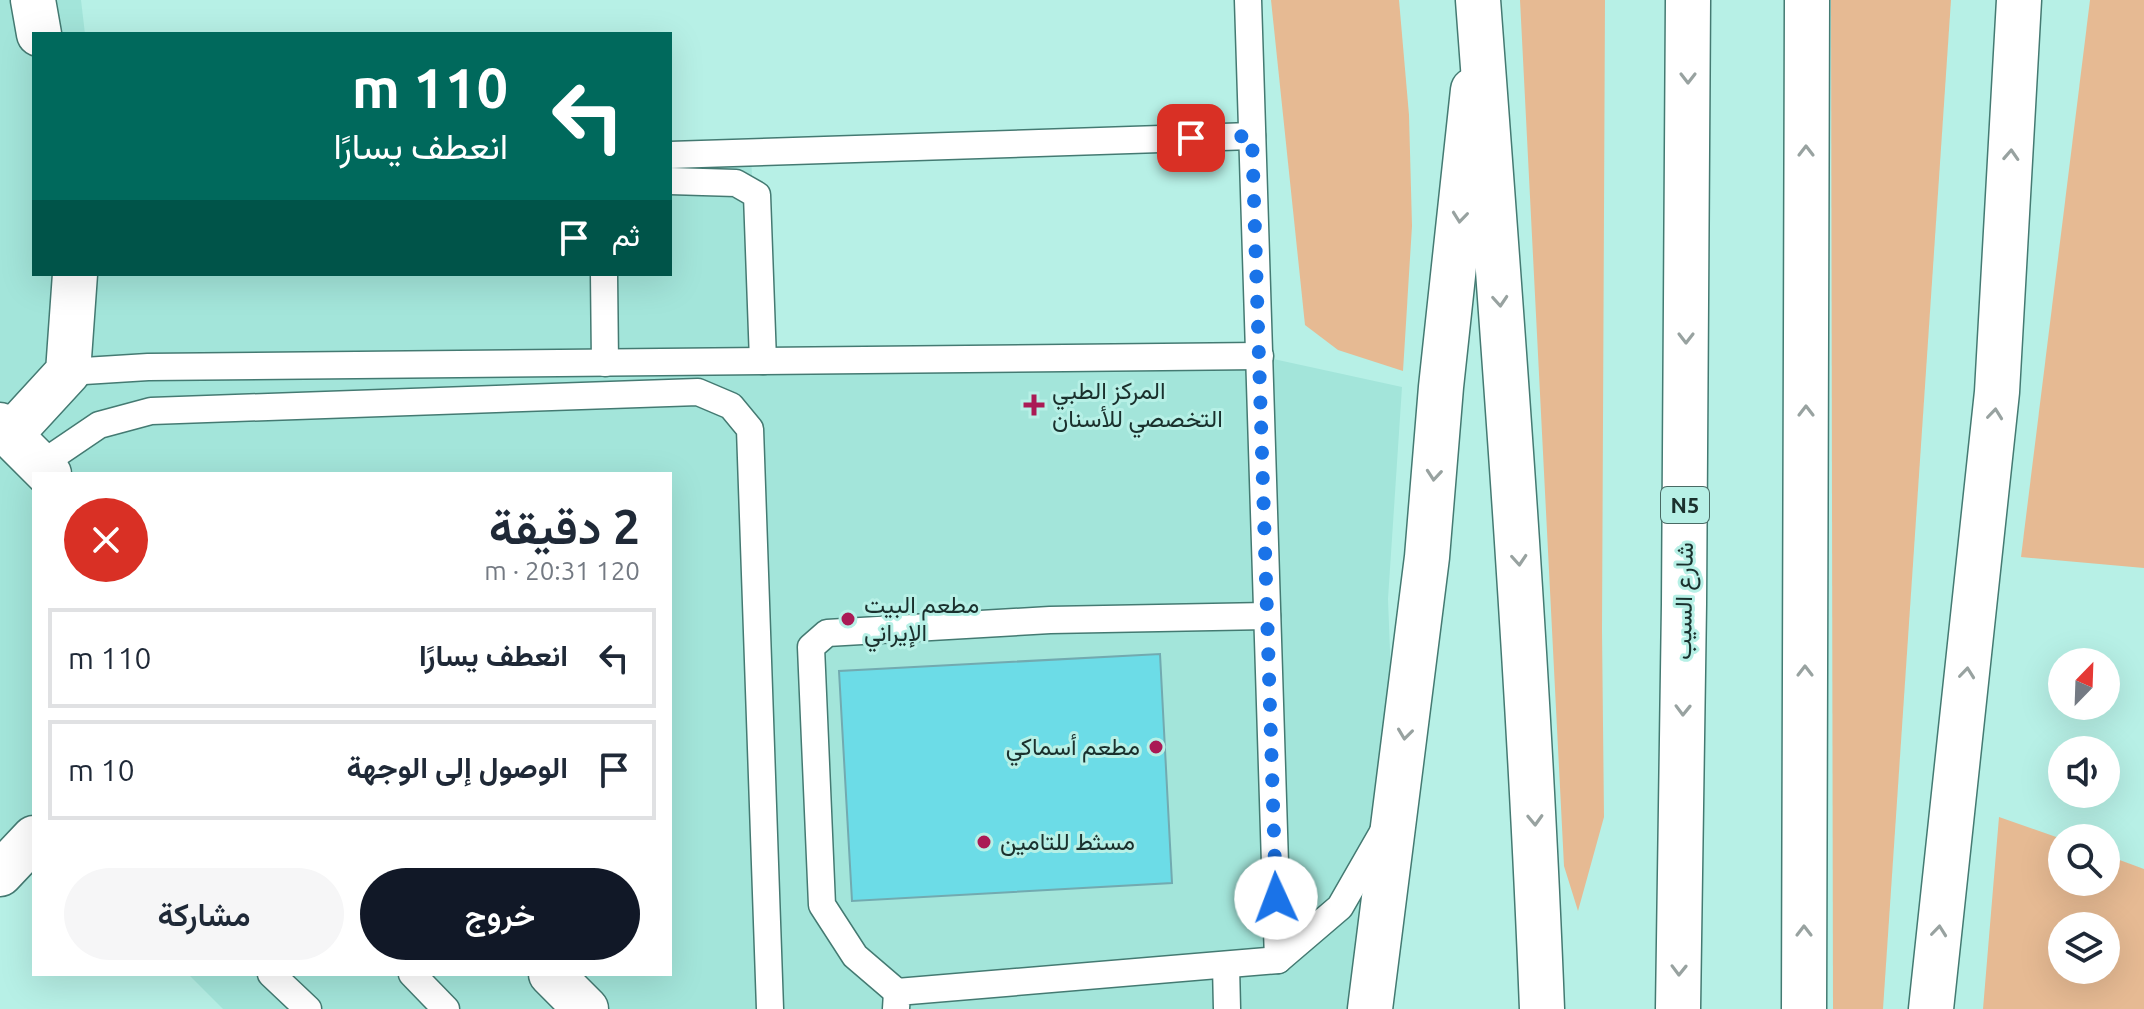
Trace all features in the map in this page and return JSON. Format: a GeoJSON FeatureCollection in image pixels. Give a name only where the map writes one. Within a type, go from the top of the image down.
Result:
{"type":"FeatureCollection","features":[{"type":"Feature","properties":{"kind":"main road"},"geometry":{"type":"LineString","coordinates":[[33,0],[39,32]]}},
{"type":"Feature","properties":{"kind":"main road","name":"شارع السيب"},"geometry":{"type":"LineString","coordinates":[[1678,1009],[1685,588],[1688,0]]}},
{"type":"Feature","properties":{"kind":"main road"},"geometry":{"type":"LineString","coordinates":[[1804,1009],[1807,0]]}},
{"type":"Feature","properties":{"kind":"main road"},"geometry":{"type":"LineString","coordinates":[[1931,1009],[1997,392],[2019,0]]}},
{"type":"Feature","properties":{"kind":"main road"},"geometry":{"type":"LineString","coordinates":[[1370,1009],[1427,557],[1479,14]]}},
{"type":"Feature","properties":{"kind":"main road"},"geometry":{"type":"LineString","coordinates":[[1479,14],[1519,547],[1533,776],[1542,1009]]}},
{"type":"Feature","properties":{"kind":"main road"},"geometry":{"type":"LineString","coordinates":[[25,450],[68,372],[75,276]]}},
{"type":"Feature","properties":{"kind":"main road"},"geometry":{"type":"LineString","coordinates":[[0,874],[32,840]]}},
{"type":"Feature","properties":{"kind":"lane"},"geometry":{"type":"LineString","coordinates":[[1248,0],[1278,960]]}},
{"type":"Feature","properties":{"kind":"lane"},"geometry":{"type":"LineString","coordinates":[[672,155],[1252,136]]}},
{"type":"Feature","properties":{"kind":"lane"},"geometry":{"type":"LineString","coordinates":[[672,181],[736,183],[757,195],[763,361]]}},
{"type":"Feature","properties":{"kind":"lane"},"geometry":{"type":"LineString","coordinates":[[604,276],[605,363]]}},
{"type":"Feature","properties":{"kind":"lane"},"geometry":{"type":"LineString","coordinates":[[68,372],[148,367],[1260,356]]}},
{"type":"Feature","properties":{"kind":"lane"},"geometry":{"type":"LineString","coordinates":[[25,450],[151,411],[698,392],[731,406],[750,429],[770,1009]]}},
{"type":"Feature","properties":{"kind":"lane"},"geometry":{"type":"LineString","coordinates":[[1267,616],[1050,620],[827,633],[811,647],[822,905],[855,956],[896,1000],[1278,960],[1340,907],[1396,808]]}},
{"type":"Feature","properties":{"kind":"lane"},"geometry":{"type":"LineString","coordinates":[[1226,965],[1227,1009]]}},
{"type":"Feature","properties":{"kind":"lane"},"geometry":{"type":"LineString","coordinates":[[273,976],[308,1009]]}},
{"type":"Feature","properties":{"kind":"lane"},"geometry":{"type":"LineString","coordinates":[[414,976],[446,1009]]}},
{"type":"Feature","properties":{"kind":"shaded area"},"geometry":{"type":"Polygon","coordinates":[[[0,0],[81,0],[85,32],[32,32],[32,276],[672,276],[672,144],[750,143],[764,361],[1260,356],[1402,387],[1388,599],[1396,808],[1370,1009],[223,1009],[190,976],[672,976],[672,472],[32,472],[32,840],[0,874],[0,0]]]}},
{"type":"Feature","properties":{"kind":"shaded area"},"geometry":{"type":"Polygon","coordinates":[[[1271,0],[1399,0],[1409,115],[1412,226],[1403,371],[1338,350],[1305,325],[1271,0]]]}},
{"type":"Feature","properties":{"kind":"shaded area"},"geometry":{"type":"Polygon","coordinates":[[[1520,0],[1605,0],[1604,817],[1578,911],[1564,866],[1520,0]]]}},
{"type":"Feature","properties":{"kind":"shaded area"},"geometry":{"type":"Polygon","coordinates":[[[1831,0],[1951,0],[1883,1009],[1833,1009],[1831,0]]]}},
{"type":"Feature","properties":{"kind":"shaded area"},"geometry":{"type":"Polygon","coordinates":[[[2090,0],[2144,0],[2144,568],[2021,557],[2090,0]]]}},
{"type":"Feature","properties":{"kind":"shaded area"},"geometry":{"type":"Polygon","coordinates":[[[1999,817],[2048,834],[2048,896],[2120,896],[2120,860],[2144,869],[2144,1009],[1983,1009],[1999,817]]]}},
{"type":"Feature","properties":{"kind":"building"},"geometry":{"type":"Polygon","coordinates":[[[1160,654],[1172,883],[852,901],[839,671],[1160,654]]]}},
{"type":"Feature","properties":{"kind":"place","name":"المركز الطبي التخصصي للأسنان"},"geometry":{"type":"Point","coordinates":[1034,405]}},
{"type":"Feature","properties":{"kind":"place","name":"مطعم البيت الإيراني"},"geometry":{"type":"Point","coordinates":[848,619]}},
{"type":"Feature","properties":{"kind":"place","name":"مطعم أسماكي"},"geometry":{"type":"Point","coordinates":[1156,747]}},
{"type":"Feature","properties":{"kind":"place","name":"مسثط للتامين"},"geometry":{"type":"Point","coordinates":[984,842]}},
{"type":"Feature","properties":{"kind":"route"},"geometry":{"type":"LineString","coordinates":[[1191,138],[1252,136],[1276,898]]}}]}
